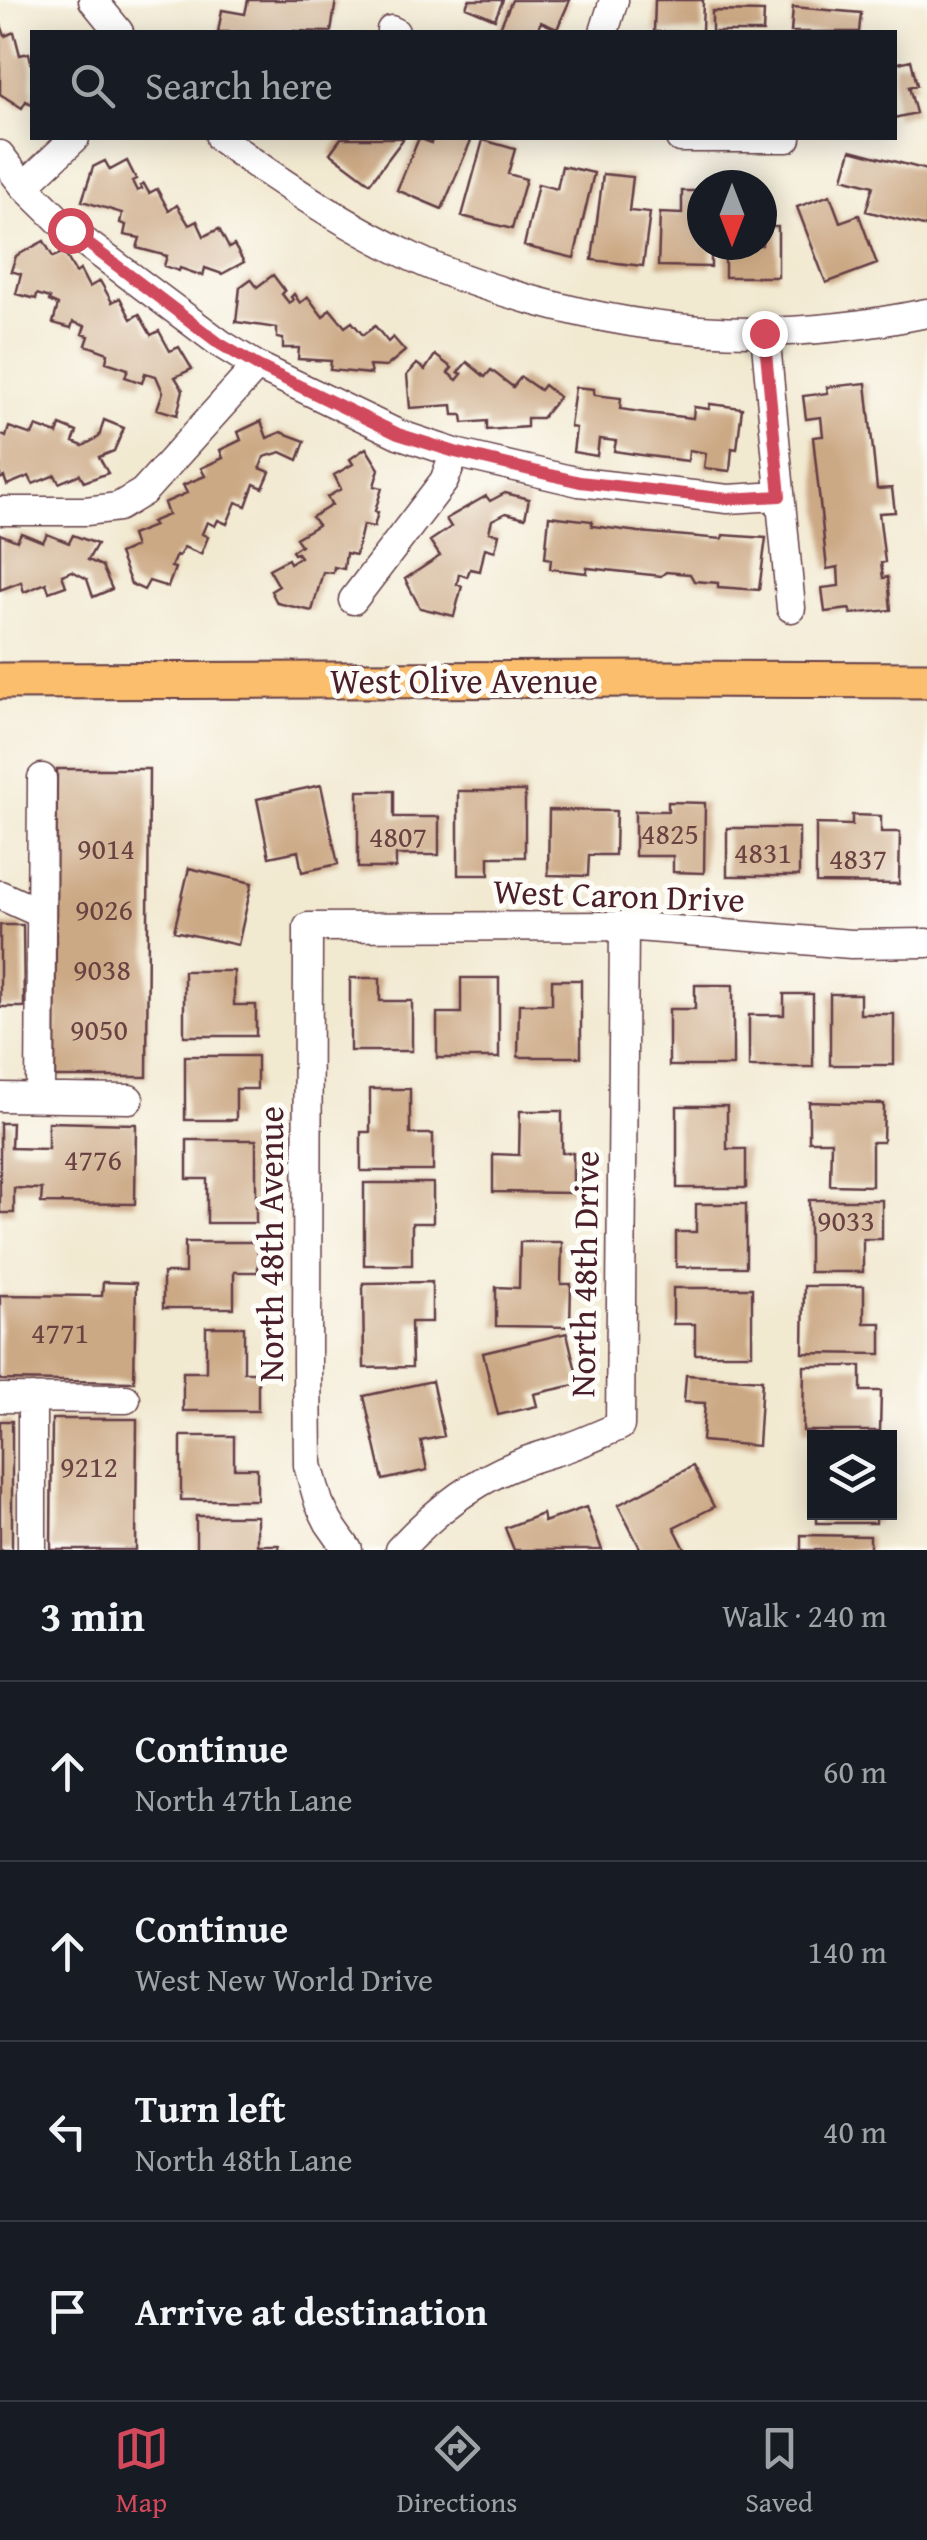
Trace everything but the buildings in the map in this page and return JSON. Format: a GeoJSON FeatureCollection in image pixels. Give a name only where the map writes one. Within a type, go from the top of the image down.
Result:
{"type":"FeatureCollection","features":[{"type":"Feature","properties":{"kind":"main road","name":"West Olive Avenue"},"geometry":{"type":"LineString","coordinates":[[0,681],[927,680]]}},
{"type":"Feature","properties":{"kind":"street"},"geometry":{"type":"LineString","coordinates":[[93,0],[116,30]]}},
{"type":"Feature","properties":{"kind":"street"},"geometry":{"type":"LineString","coordinates":[[605,30],[614,0]]}},
{"type":"Feature","properties":{"kind":"street"},"geometry":{"type":"LineString","coordinates":[[24,186],[73,140]]}},
{"type":"Feature","properties":{"kind":"street"},"geometry":{"type":"LineString","coordinates":[[223,140],[280,183],[416,260],[494,289],[577,312],[658,327],[721,333],[880,323],[927,314]]}},
{"type":"Feature","properties":{"kind":"street"},"geometry":{"type":"LineString","coordinates":[[0,155],[24,186],[70,230],[220,344],[398,434],[580,482],[728,499],[780,496]]}},
{"type":"Feature","properties":{"kind":"street"},"geometry":{"type":"LineString","coordinates":[[764,333],[791,608]]}},
{"type":"Feature","properties":{"kind":"street"},"geometry":{"type":"LineString","coordinates":[[0,511],[118,508],[143,492],[258,366]]}},
{"type":"Feature","properties":{"kind":"street"},"geometry":{"type":"LineString","coordinates":[[353,600],[444,480],[455,452]]}},
{"type":"Feature","properties":{"kind":"street"},"geometry":{"type":"LineString","coordinates":[[40,1097],[42,778]]}},
{"type":"Feature","properties":{"kind":"street"},"geometry":{"type":"LineString","coordinates":[[0,895],[40,913]]}},
{"type":"Feature","properties":{"kind":"street","name":"West Caron Drive"},"geometry":{"type":"LineString","coordinates":[[308,927],[624,926],[851,944],[927,943]]}},
{"type":"Feature","properties":{"kind":"street","name":"North 48th Drive"},"geometry":{"type":"LineString","coordinates":[[399,1550],[453,1500],[490,1477],[620,1426],[624,926]]}},
{"type":"Feature","properties":{"kind":"street","name":"North 48th Avenue"},"geometry":{"type":"LineString","coordinates":[[308,927],[308,1465],[319,1503],[348,1550]]}},
{"type":"Feature","properties":{"kind":"street"},"geometry":{"type":"LineString","coordinates":[[0,1097],[129,1098]]}},
{"type":"Feature","properties":{"kind":"street"},"geometry":{"type":"LineString","coordinates":[[0,1398],[126,1399]]}},
{"type":"Feature","properties":{"kind":"street"},"geometry":{"type":"LineString","coordinates":[[32,1398],[32,1550]]}},
{"type":"Feature","properties":{"kind":"route"},"geometry":{"type":"LineString","coordinates":[[70,230],[220,344],[258,366],[398,434],[580,482],[728,499],[780,496],[764,333]]}}]}
